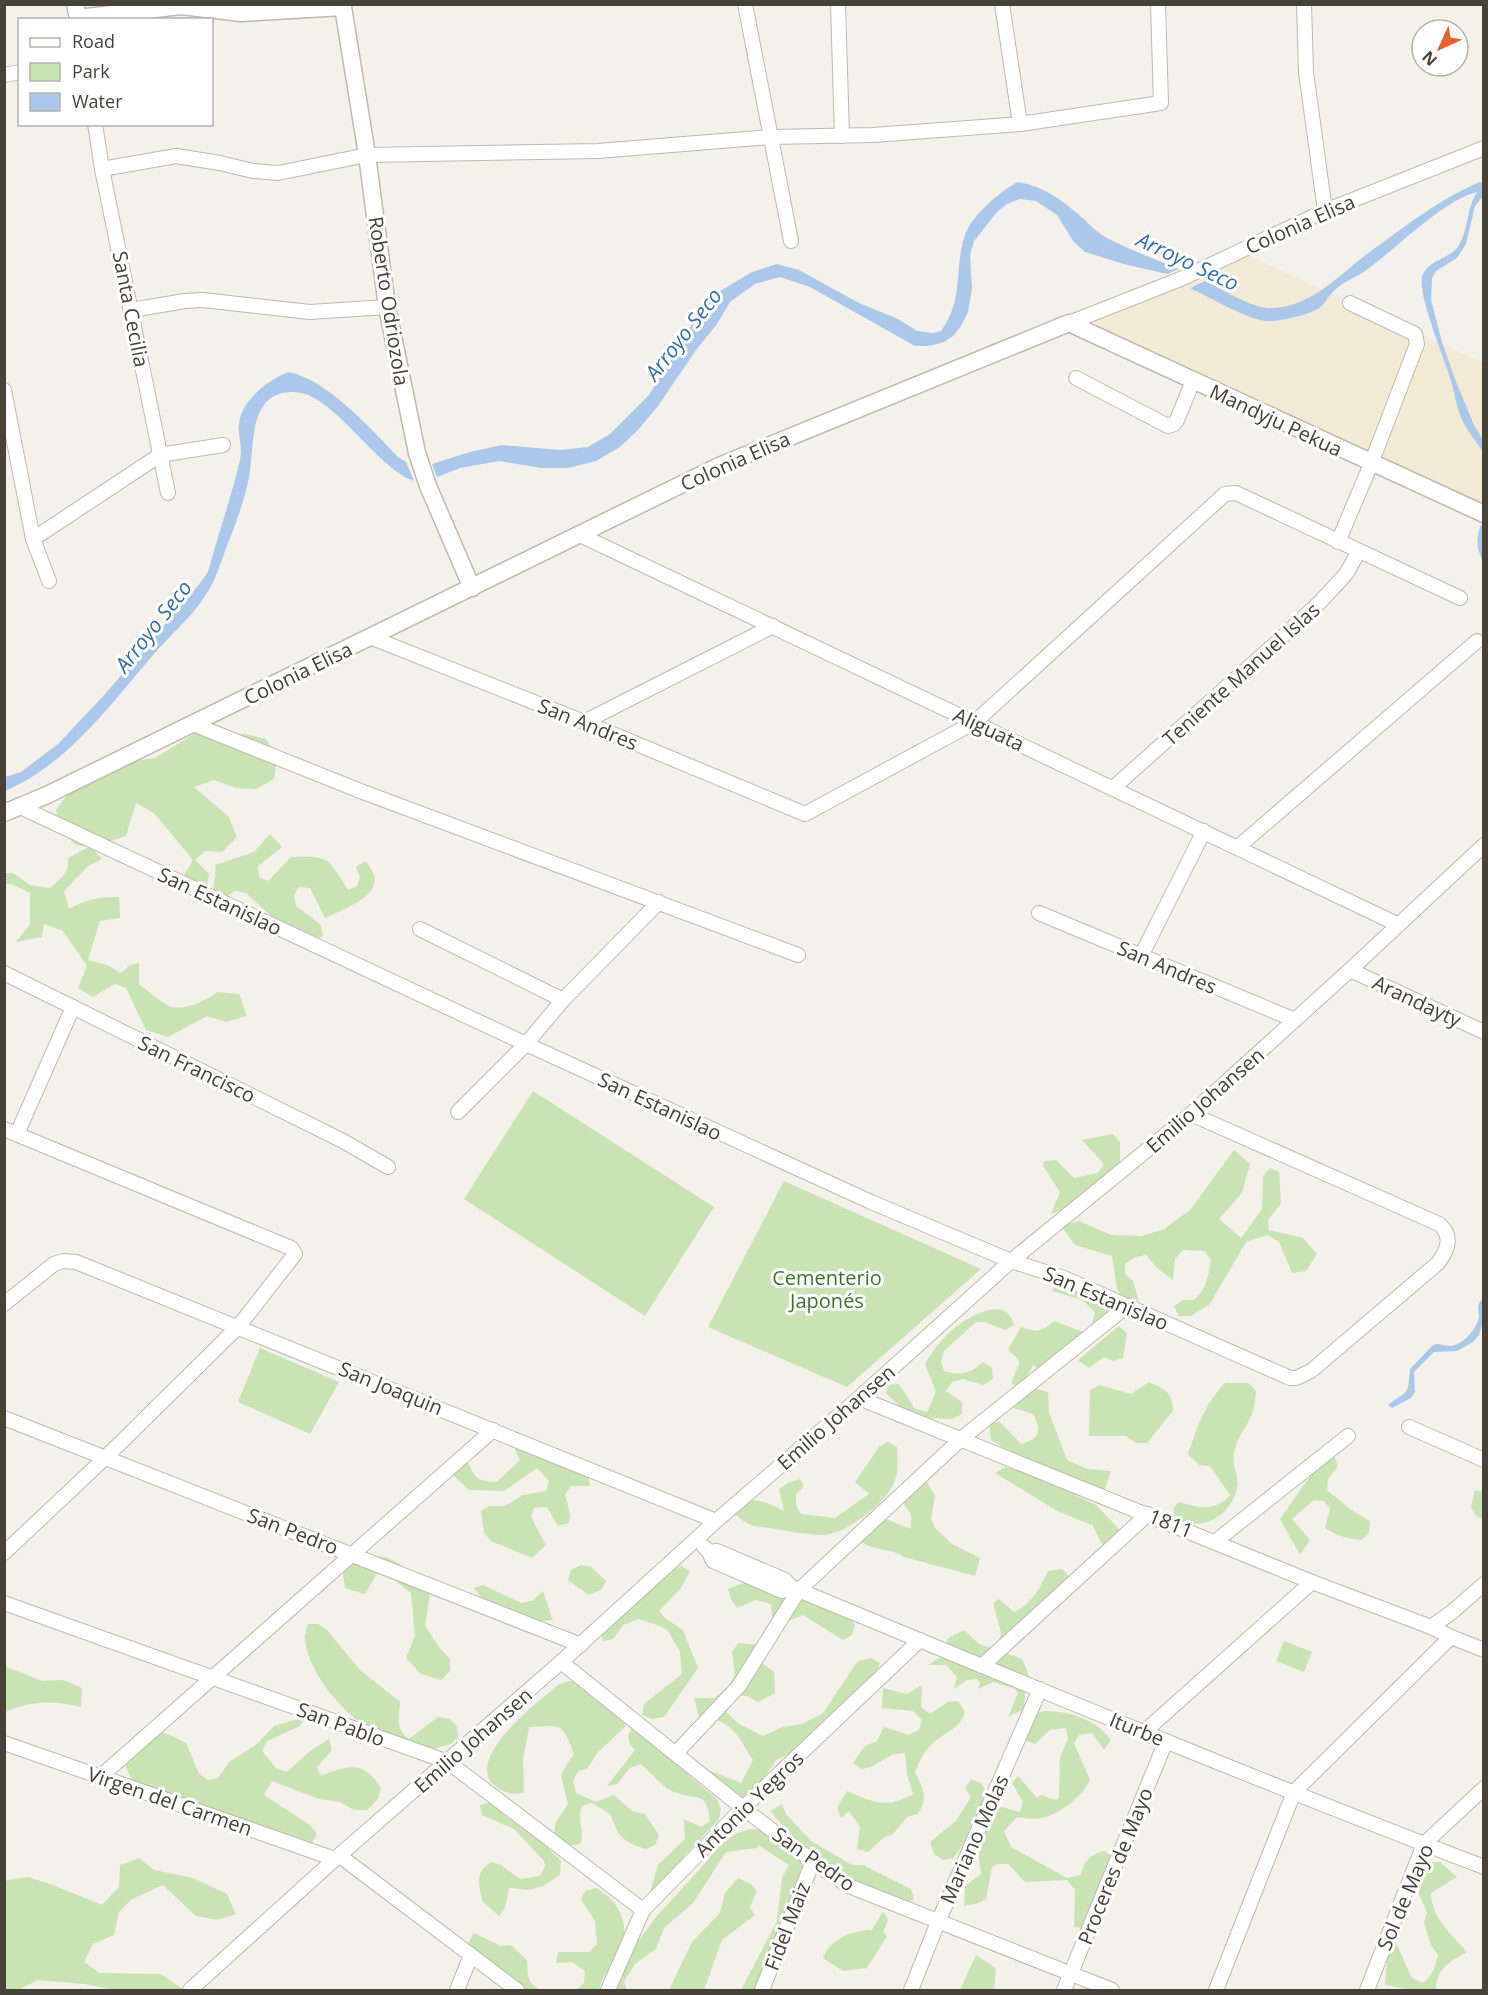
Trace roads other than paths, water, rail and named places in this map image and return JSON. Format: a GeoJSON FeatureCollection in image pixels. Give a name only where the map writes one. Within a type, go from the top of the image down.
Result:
{"type":"FeatureCollection","features":[{"type":"Feature","properties":{"kind":"street"},"geometry":{"type":"LineString","coordinates":[[746,4],[791,241]]}},
{"type":"Feature","properties":{"kind":"street"},"geometry":{"type":"LineString","coordinates":[[838,4],[842,136]]}},
{"type":"Feature","properties":{"kind":"street"},"geometry":{"type":"LineString","coordinates":[[1002,4],[1020,124]]}},
{"type":"Feature","properties":{"kind":"street"},"geometry":{"type":"LineString","coordinates":[[102,169],[176,156],[253,171],[278,173],[367,155],[598,151],[771,137],[842,136],[1020,124],[1161,103],[1158,4]]}},
{"type":"Feature","properties":{"kind":"street"},"geometry":{"type":"LineString","coordinates":[[1304,4],[1306,72],[1325,212]]}},
{"type":"Feature","properties":{"kind":"street"},"geometry":{"type":"LineString","coordinates":[[77,14],[181,6],[241,13],[343,6]]}},
{"type":"Feature","properties":{"kind":"street","name":"Roberto Odriozola"},"geometry":{"type":"LineString","coordinates":[[343,6],[367,155],[387,306],[417,453],[428,486],[472,588]]}},
{"type":"Feature","properties":{"kind":"street","name":"Santa Cecilia"},"geometry":{"type":"LineString","coordinates":[[95,126],[168,493]]}},
{"type":"Feature","properties":{"kind":"street","name":"Colonia Elisa"},"geometry":{"type":"LineString","coordinates":[[11,809],[47,795],[719,466],[1183,278],[1325,212],[1484,148]]}},
{"type":"Feature","properties":{"kind":"street"},"geometry":{"type":"LineString","coordinates":[[131,310],[203,300],[313,313],[387,306]]}},
{"type":"Feature","properties":{"kind":"street"},"geometry":{"type":"LineString","coordinates":[[1338,542],[1416,351],[1417,339],[1415,334],[1350,303]]}},
{"type":"Feature","properties":{"kind":"street","name":"Mandyju Pekua"},"geometry":{"type":"LineString","coordinates":[[1069,323],[1477,511]]}},
{"type":"Feature","properties":{"kind":"street"},"geometry":{"type":"LineString","coordinates":[[1076,378],[1168,426],[1177,420],[1193,381]]}},
{"type":"Feature","properties":{"kind":"street"},"geometry":{"type":"LineString","coordinates":[[4,390],[33,539],[48,581]]}},
{"type":"Feature","properties":{"kind":"street"},"geometry":{"type":"LineString","coordinates":[[33,539],[160,455],[223,445]]}},
{"type":"Feature","properties":{"kind":"street"},"geometry":{"type":"LineString","coordinates":[[975,722],[1225,494],[1236,493],[1460,598]]}},
{"type":"Feature","properties":{"kind":"street","name":"Aliguata"},"geometry":{"type":"LineString","coordinates":[[580,535],[1397,924]]}},
{"type":"Feature","properties":{"kind":"street","name":"Teniente Manuel Islas"},"geometry":{"type":"LineString","coordinates":[[1113,788],[1320,602],[1346,574],[1359,552]]}},
{"type":"Feature","properties":{"kind":"street"},"geometry":{"type":"LineString","coordinates":[[584,722],[773,626]]}},
{"type":"Feature","properties":{"kind":"street","name":"San Andres"},"geometry":{"type":"LineString","coordinates":[[370,637],[584,722],[805,814],[975,722]]}},
{"type":"Feature","properties":{"kind":"street"},"geometry":{"type":"LineString","coordinates":[[1238,847],[1477,641]]}},
{"type":"Feature","properties":{"kind":"street"},"geometry":{"type":"LineString","coordinates":[[193,723],[363,792],[798,955]]}},
{"type":"Feature","properties":{"kind":"street","name":"San Estanislao"},"geometry":{"type":"LineString","coordinates":[[11,809],[871,1202],[1011,1261],[1051,1273],[1284,1376],[1296,1378],[1311,1371],[1438,1263],[1445,1254],[1448,1235],[1439,1224],[1191,1114]]}},
{"type":"Feature","properties":{"kind":"street"},"geometry":{"type":"LineString","coordinates":[[1141,956],[1204,831]]}},
{"type":"Feature","properties":{"kind":"street","name":"Emilio Johansen"},"geometry":{"type":"LineString","coordinates":[[190,1990],[337,1857],[581,1645],[717,1521],[859,1398],[1011,1261],[1191,1114],[1484,845]]}},
{"type":"Feature","properties":{"kind":"street"},"geometry":{"type":"LineString","coordinates":[[458,1112],[526,1044],[563,1000],[659,902]]}},
{"type":"Feature","properties":{"kind":"street","name":"San Andres"},"geometry":{"type":"LineString","coordinates":[[1040,913],[1295,1020]]}},
{"type":"Feature","properties":{"kind":"street"},"geometry":{"type":"LineString","coordinates":[[420,929],[563,1000]]}},
{"type":"Feature","properties":{"kind":"street","name":"Arandayty"},"geometry":{"type":"LineString","coordinates":[[1350,970],[1484,1032]]}},
{"type":"Feature","properties":{"kind":"street","name":"San Francisco"},"geometry":{"type":"LineString","coordinates":[[4,973],[342,1141],[388,1167]]}},
{"type":"Feature","properties":{"kind":"street"},"geometry":{"type":"LineString","coordinates":[[4,1553],[105,1458],[238,1327],[295,1256],[293,1250],[11,1132],[73,1007]]}},
{"type":"Feature","properties":{"kind":"street","name":"San Joaquin"},"geometry":{"type":"LineString","coordinates":[[4,1304],[54,1264],[63,1261],[76,1262],[717,1521]]}},
{"type":"Feature","properties":{"kind":"street"},"geometry":{"type":"LineString","coordinates":[[676,1753],[739,1686],[795,1588],[961,1439],[1127,1306]]}},
{"type":"Feature","properties":{"kind":"street","name":"1811"},"geometry":{"type":"LineString","coordinates":[[859,1398],[1484,1650]]}},
{"type":"Feature","properties":{"kind":"street","name":"San Pedro"},"geometry":{"type":"LineString","coordinates":[[4,1418],[581,1645]]}},
{"type":"Feature","properties":{"kind":"street"},"geometry":{"type":"LineString","coordinates":[[1409,1427],[1484,1460]]}},
{"type":"Feature","properties":{"kind":"street"},"geometry":{"type":"LineString","coordinates":[[100,1777],[493,1430]]}},
{"type":"Feature","properties":{"kind":"street"},"geometry":{"type":"LineString","coordinates":[[1216,1541],[1348,1436]]}},
{"type":"Feature","properties":{"kind":"street"},"geometry":{"type":"LineString","coordinates":[[982,1666],[1148,1514]]}},
{"type":"Feature","properties":{"kind":"street","name":"Iturbe"},"geometry":{"type":"LineString","coordinates":[[695,1541],[709,1552],[713,1561],[782,1591],[795,1588],[1166,1741],[1484,1867]]}},
{"type":"Feature","properties":{"kind":"street"},"geometry":{"type":"LineString","coordinates":[[1144,1732],[1312,1582]]}},
{"type":"Feature","properties":{"kind":"street"},"geometry":{"type":"LineString","coordinates":[[1431,1627],[1484,1584]]}},
{"type":"Feature","properties":{"kind":"street","name":"San Pablo"},"geometry":{"type":"LineString","coordinates":[[4,1603],[448,1762],[643,1910]]}},
{"type":"Feature","properties":{"kind":"street"},"geometry":{"type":"LineString","coordinates":[[1216,1990],[1294,1792],[1451,1637]]}},
{"type":"Feature","properties":{"kind":"street","name":"Antonio Yegros"},"geometry":{"type":"LineString","coordinates":[[609,1990],[643,1910],[743,1808],[920,1640]]}},
{"type":"Feature","properties":{"kind":"street","name":"San Pedro"},"geometry":{"type":"LineString","coordinates":[[561,1662],[743,1808],[849,1886],[1112,1990]]}},
{"type":"Feature","properties":{"kind":"street","name":"Mariano Molas"},"geometry":{"type":"LineString","coordinates":[[911,1990],[1040,1689]]}},
{"type":"Feature","properties":{"kind":"street","name":"Proceres de Mayo"},"geometry":{"type":"LineString","coordinates":[[1064,1990],[1166,1741]]}},
{"type":"Feature","properties":{"kind":"street","name":"Virgen del Carmen"},"geometry":{"type":"LineString","coordinates":[[4,1743],[337,1857],[517,1990]]}},
{"type":"Feature","properties":{"kind":"street","name":"Sol de Mayo"},"geometry":{"type":"LineString","coordinates":[[1367,1990],[1424,1844],[1484,1788]]}},
{"type":"Feature","properties":{"kind":"street","name":"Fidel Maiz"},"geometry":{"type":"LineString","coordinates":[[762,1990],[813,1861]]}},
{"type":"Feature","properties":{"kind":"street"},"geometry":{"type":"LineString","coordinates":[[457,1990],[471,1955]]}},
{"type":"Feature","properties":{"kind":"water"},"geometry":{"type":"Polygon","coordinates":[[[1017,182],[1036,187],[1054,196],[1111,240],[1179,269],[1167,274],[1085,252],[1073,241],[1057,215],[1036,201],[1020,199],[1007,204],[997,212],[974,241],[970,255],[972,289],[968,312],[953,336],[944,342],[929,346],[915,346],[810,287],[780,277],[755,284],[730,302],[717,324],[638,430],[620,447],[596,461],[568,468],[541,468],[499,461],[460,468],[437,477],[432,464],[470,452],[502,445],[560,450],[588,447],[610,434],[649,395],[702,308],[715,294],[752,272],[777,264],[799,270],[859,303],[898,319],[917,331],[933,333],[941,331],[953,308],[961,250],[967,230],[986,206],[1017,182]]]}},
{"type":"Feature","properties":{"kind":"water"},"geometry":{"type":"Polygon","coordinates":[[[1480,182],[1483,183],[1483,196],[1475,206],[1466,244],[1457,258],[1436,271],[1432,278],[1431,300],[1455,379],[1474,425],[1483,440],[1483,452],[1465,426],[1461,416],[1422,286],[1422,277],[1428,267],[1453,252],[1461,242],[1473,198],[1477,192],[1449,205],[1435,215],[1365,271],[1337,288],[1319,308],[1308,313],[1293,318],[1258,320],[1190,288],[1205,281],[1229,294],[1265,308],[1300,302],[1324,288],[1422,215],[1480,182]]]}},
{"type":"Feature","properties":{"kind":"water"},"geometry":{"type":"Polygon","coordinates":[[[288,372],[318,384],[348,407],[398,457],[406,462],[414,481],[400,474],[385,462],[340,418],[310,396],[295,392],[279,394],[268,400],[256,422],[249,477],[241,508],[216,575],[205,596],[87,732],[49,765],[5,791],[5,777],[21,772],[58,744],[106,693],[208,572],[240,460],[240,417],[251,398],[262,387],[288,372]]]}},
{"type":"Feature","properties":{"kind":"water"},"geometry":{"type":"Polygon","coordinates":[[[1481,525],[1483,527],[1483,562],[1477,544],[1481,525]]]}},
{"type":"Feature","properties":{"kind":"water"},"geometry":{"type":"Polygon","coordinates":[[[1483,1298],[1483,1321],[1479,1335],[1473,1342],[1457,1351],[1434,1352],[1414,1372],[1415,1392],[1411,1398],[1392,1408],[1388,1405],[1406,1392],[1410,1369],[1432,1346],[1436,1344],[1456,1345],[1470,1335],[1478,1320],[1478,1306],[1483,1298]]]}},
{"type":"Feature","properties":{"kind":"water label","name":"Arroyo Seco"},"geometry":{"type":"Point","coordinates":[1188,261]}},
{"type":"Feature","properties":{"kind":"water label","name":"Arroyo Seco"},"geometry":{"type":"Point","coordinates":[683,334]}},
{"type":"Feature","properties":{"kind":"water label","name":"Arroyo Seco"},"geometry":{"type":"Point","coordinates":[153,626]}},
{"type":"Feature","properties":{"kind":"park label","name":"Cementerio Japonés"},"geometry":{"type":"Point","coordinates":[827,1288]}}]}
